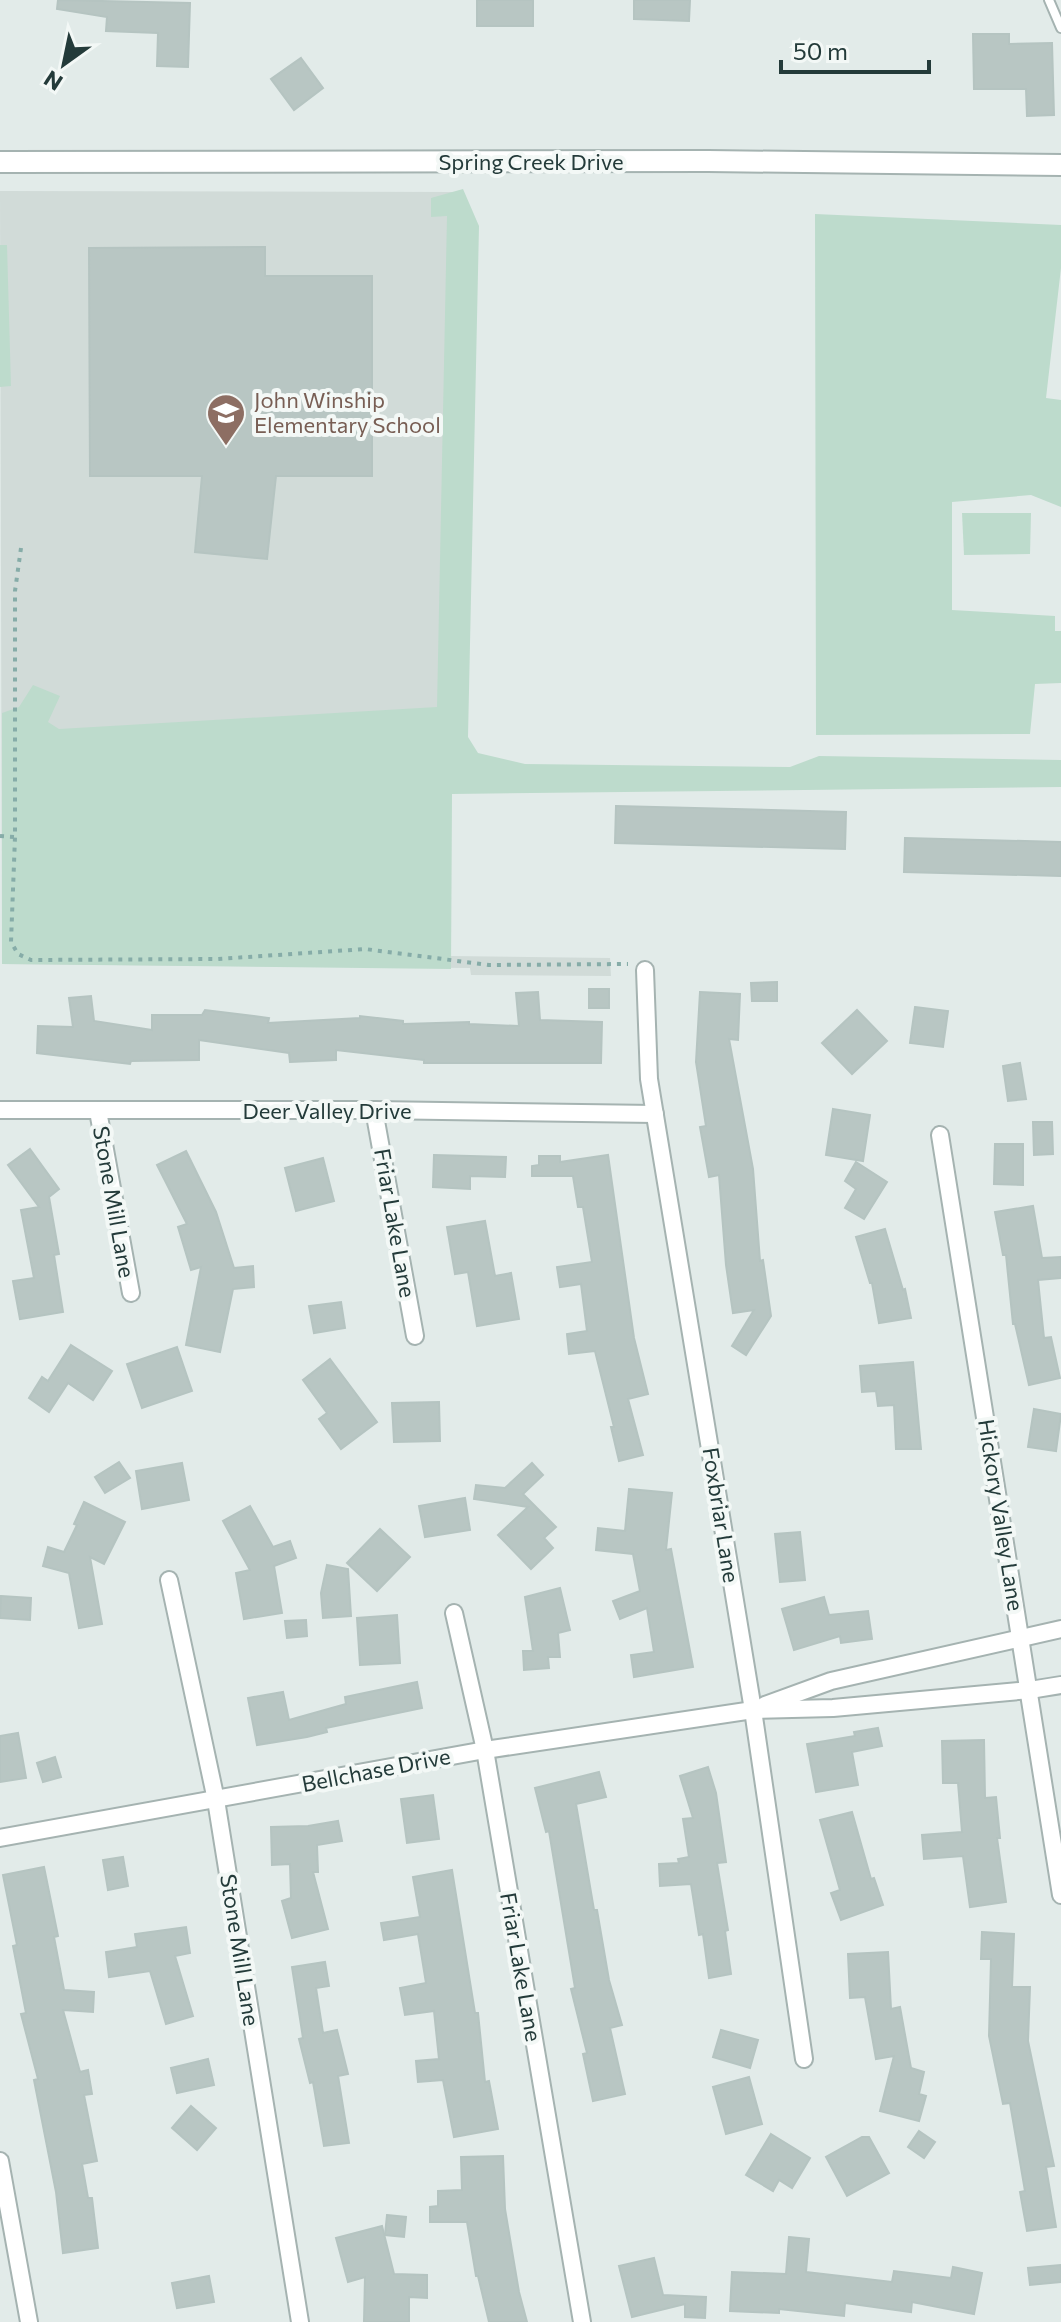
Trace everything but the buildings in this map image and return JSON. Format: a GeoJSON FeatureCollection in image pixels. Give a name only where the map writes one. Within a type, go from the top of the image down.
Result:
{"type":"FeatureCollection","features":[{"type":"Feature","properties":{"kind":"street","name":"Spring Creek Drive"},"geometry":{"type":"LineString","coordinates":[[0,162],[708,161],[1061,165]]}},
{"type":"Feature","properties":{"kind":"street","name":"Foxbriar Lane"},"geometry":{"type":"LineString","coordinates":[[645,970],[649,1079],[753,1710],[804,2059]]}},
{"type":"Feature","properties":{"kind":"street","name":"Deer Valley Drive"},"geometry":{"type":"LineString","coordinates":[[0,1110],[655,1114]]}},
{"type":"Feature","properties":{"kind":"street","name":"Friar Lake Lane"},"geometry":{"type":"LineString","coordinates":[[374,1110],[415,1336]]}},
{"type":"Feature","properties":{"kind":"street","name":"Stone Mill Lane"},"geometry":{"type":"LineString","coordinates":[[98,1111],[131,1293]]}},
{"type":"Feature","properties":{"kind":"street","name":"Hickory Valley Lane"},"geometry":{"type":"LineString","coordinates":[[940,1135],[1061,1895]]}},
{"type":"Feature","properties":{"kind":"street","name":"Stone Mill Lane"},"geometry":{"type":"LineString","coordinates":[[169,1580],[216,1800],[300,2322]]}},
{"type":"Feature","properties":{"kind":"street","name":"Friar Lake Lane"},"geometry":{"type":"LineString","coordinates":[[454,1613],[485,1750],[582,2322]]}},
{"type":"Feature","properties":{"kind":"street","name":"Bellchase Drive"},"geometry":{"type":"LineString","coordinates":[[753,1710],[831,1681],[1061,1629]]}},
{"type":"Feature","properties":{"kind":"street","name":"Bellchase Drive"},"geometry":{"type":"LineString","coordinates":[[0,1838],[485,1750],[753,1710],[833,1708],[1061,1685]]}},
{"type":"Feature","properties":{"kind":"street"},"geometry":{"type":"LineString","coordinates":[[0,2161],[29,2322]]}},
{"type":"Feature","properties":{"kind":"lane"},"geometry":{"type":"LineString","coordinates":[[1049,0],[1061,28]]}},
{"type":"Feature","properties":{"kind":"path"},"geometry":{"type":"LineString","coordinates":[[21,548],[15,591],[15,837],[11,942],[18,954],[31,960],[218,959],[365,949],[489,965],[634,964],[645,970]]}},
{"type":"Feature","properties":{"kind":"path"},"geometry":{"type":"LineString","coordinates":[[0,836],[15,837]]}},
{"type":"Feature","properties":{"kind":"shaded area","name":"John Winship Elementary School"},"geometry":{"type":"Polygon","coordinates":[[[0,191],[452,192],[451,956],[610,958],[611,976],[471,975],[470,968],[2,964],[0,191]]]}},
{"type":"Feature","properties":{"kind":"green space"},"geometry":{"type":"Polygon","coordinates":[[[463,189],[479,226],[468,737],[478,753],[525,764],[790,767],[819,756],[1061,760],[1061,787],[452,794],[451,969],[2,964],[2,713],[19,707],[33,685],[60,696],[48,722],[59,729],[437,707],[447,216],[431,217],[431,198],[463,189]]]}},
{"type":"Feature","properties":{"kind":"green space"},"geometry":{"type":"Polygon","coordinates":[[[815,214],[1061,225],[1061,268],[1046,398],[1061,400],[1061,507],[1031,495],[952,502],[952,610],[1055,616],[1055,631],[1061,631],[1061,683],[1035,684],[1030,734],[816,735],[815,214]]]}},
{"type":"Feature","properties":{"kind":"green space"},"geometry":{"type":"Polygon","coordinates":[[[0,245],[7,245],[11,386],[0,387],[0,245]]]}},
{"type":"Feature","properties":{"kind":"green space"},"geometry":{"type":"Polygon","coordinates":[[[962,513],[1031,513],[1030,554],[964,555],[962,513]]]}},
{"type":"Feature","properties":{"kind":"place","name":"John Winship Elementary School"},"geometry":{"type":"Point","coordinates":[226,447]}}]}
